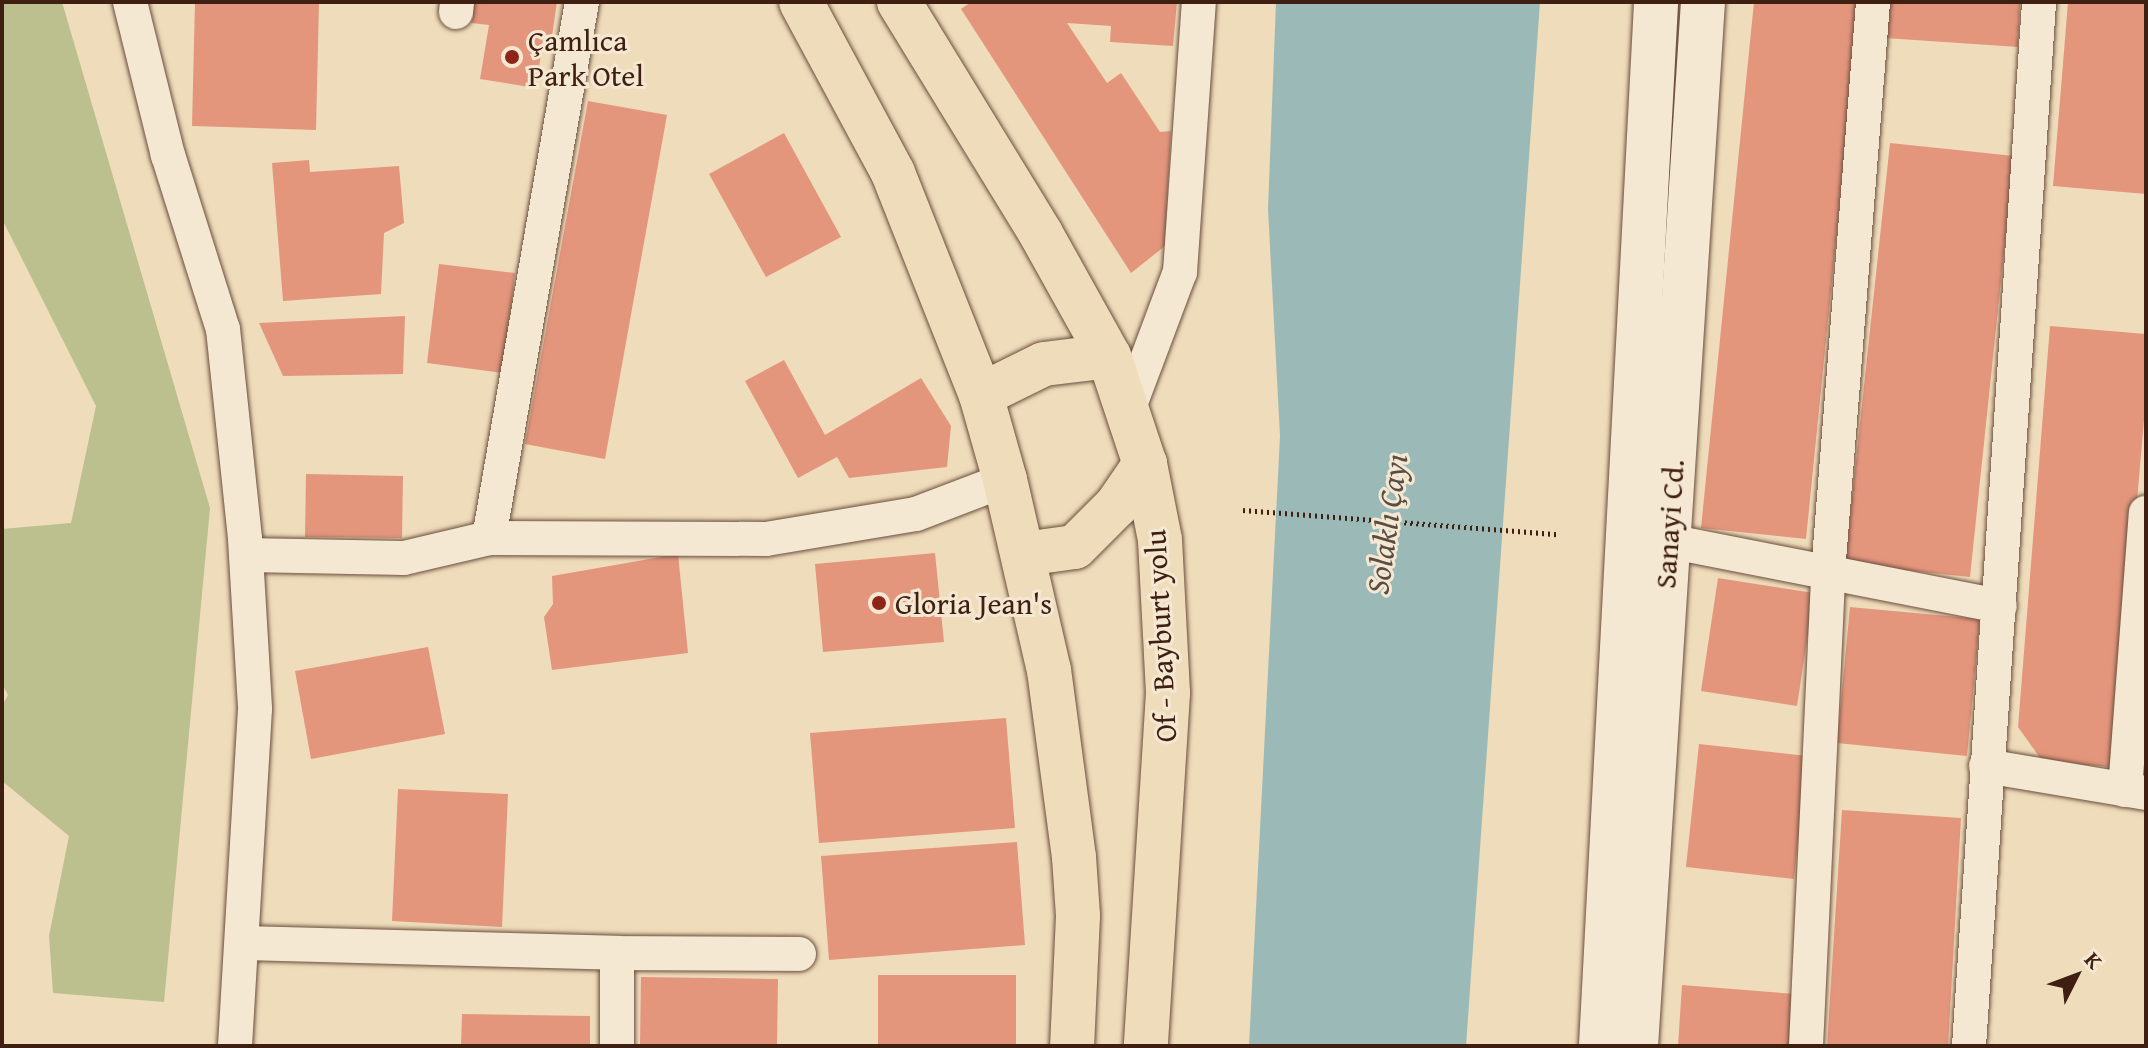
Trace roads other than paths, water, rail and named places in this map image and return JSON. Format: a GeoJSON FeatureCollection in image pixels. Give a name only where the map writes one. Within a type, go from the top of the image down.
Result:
{"type":"FeatureCollection","features":[{"type":"Feature","properties":{"kind":"highway"},"geometry":{"type":"LineString","coordinates":[[801,2],[893,173],[981,395],[1005,480],[1049,670],[1074,857],[1078,916],[1072,1046]]}},
{"type":"Feature","properties":{"kind":"highway","name":"Of - Bayburt yolu"},"geometry":{"type":"LineString","coordinates":[[899,2],[1004,170],[1109,356],[1145,464],[1160,540],[1168,693],[1146,1046]]}},
{"type":"Feature","properties":{"kind":"highway"},"geometry":{"type":"LineString","coordinates":[[981,395],[1044,364],[1109,356]]}},
{"type":"Feature","properties":{"kind":"highway"},"geometry":{"type":"LineString","coordinates":[[1024,554],[1075,547],[1117,505],[1145,464]]}},
{"type":"Feature","properties":{"kind":"street"},"geometry":{"type":"LineString","coordinates":[[130,2],[168,155],[223,329],[246,555],[255,709],[235,1046]]}},
{"type":"Feature","properties":{"kind":"street"},"geometry":{"type":"LineString","coordinates":[[489,538],[582,2]]}},
{"type":"Feature","properties":{"kind":"street"},"geometry":{"type":"LineString","coordinates":[[1128,410],[1180,272],[1199,2]]}},
{"type":"Feature","properties":{"kind":"street","name":"Sanayi Cd."},"geometry":{"type":"LineString","coordinates":[[1601,1046],[1656,2]]}},
{"type":"Feature","properties":{"kind":"street","name":"Sanayi Cd."},"geometry":{"type":"LineString","coordinates":[[1636,1046],[1703,2]]}},
{"type":"Feature","properties":{"kind":"street"},"geometry":{"type":"LineString","coordinates":[[1806,1046],[1828,573],[1873,2]]}},
{"type":"Feature","properties":{"kind":"street"},"geometry":{"type":"LineString","coordinates":[[1969,1046],[2039,2]]}},
{"type":"Feature","properties":{"kind":"street"},"geometry":{"type":"LineString","coordinates":[[246,555],[404,558],[489,538],[766,539],[916,514],[1005,480]]}},
{"type":"Feature","properties":{"kind":"street"},"geometry":{"type":"LineString","coordinates":[[1986,766],[2135,792],[2146,513]]}},
{"type":"Feature","properties":{"kind":"street"},"geometry":{"type":"LineString","coordinates":[[1668,541],[2000,606]]}},
{"type":"Feature","properties":{"kind":"street"},"geometry":{"type":"LineString","coordinates":[[242,943],[617,953],[799,954]]}},
{"type":"Feature","properties":{"kind":"street"},"geometry":{"type":"LineString","coordinates":[[617,953],[617,1046]]}},
{"type":"Feature","properties":{"kind":"water","name":"Solaklı Çayı"},"geometry":{"type":"Polygon","coordinates":[[[1276,2],[1540,2],[1466,1046],[1249,1046],[1280,436],[1268,209],[1276,2]]]}},
{"type":"Feature","properties":{"kind":"place","name":"Çamlıca Park Otel"},"geometry":{"type":"Point","coordinates":[512,57]}},
{"type":"Feature","properties":{"kind":"place","name":"Gloria Jean's"},"geometry":{"type":"Point","coordinates":[879,603]}}]}
